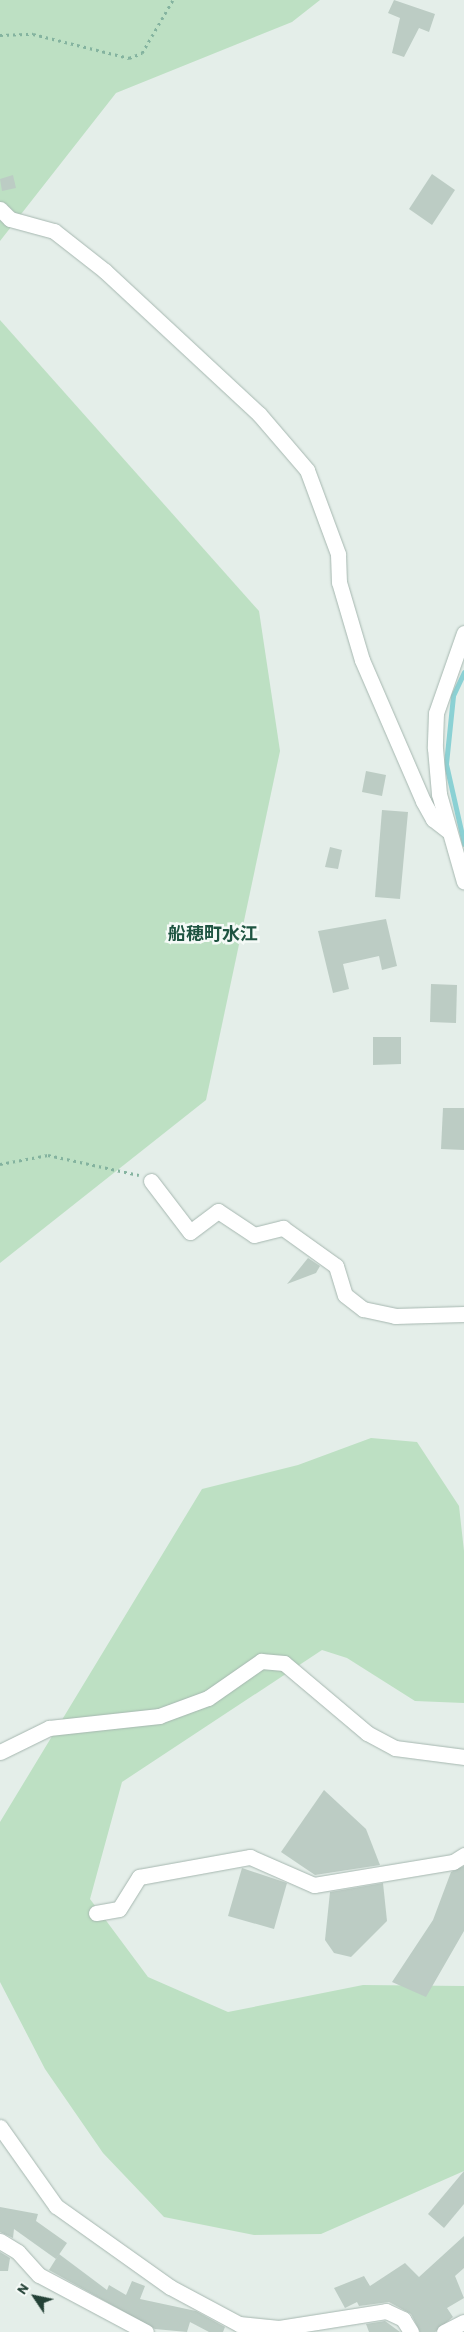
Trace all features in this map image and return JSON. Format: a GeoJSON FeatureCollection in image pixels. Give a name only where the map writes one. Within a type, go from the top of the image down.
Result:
{"type":"FeatureCollection","features":[{"type":"Feature","properties":{"kind":"street"},"geometry":{"type":"LineString","coordinates":[[0,209],[10,219],[54,231],[105,271],[259,414],[307,470],[338,554],[338,582],[362,660],[423,801],[433,819],[447,830]]}},
{"type":"Feature","properties":{"kind":"street"},"geometry":{"type":"LineString","coordinates":[[464,633],[436,713],[439,794],[447,830],[464,882]]}},
{"type":"Feature","properties":{"kind":"street"},"geometry":{"type":"LineString","coordinates":[[151,1181],[190,1232],[218,1211],[254,1234],[283,1228],[336,1266],[344,1295],[363,1309],[395,1316],[464,1314]]}},
{"type":"Feature","properties":{"kind":"street"},"geometry":{"type":"LineString","coordinates":[[0,1752],[49,1728],[159,1716],[208,1698],[260,1661],[284,1663],[367,1733],[395,1748],[464,1757]]}},
{"type":"Feature","properties":{"kind":"street"},"geometry":{"type":"LineString","coordinates":[[96,1914],[119,1909],[139,1877],[250,1857],[314,1885],[453,1862],[464,1855]]}},
{"type":"Feature","properties":{"kind":"street"},"geometry":{"type":"LineString","coordinates":[[0,2127],[56,2206],[170,2287],[239,2324],[279,2328]]}},
{"type":"Feature","properties":{"kind":"street"},"geometry":{"type":"LineString","coordinates":[[0,2241],[18,2252],[39,2275],[146,2332]]}},
{"type":"Feature","properties":{"kind":"street"},"geometry":{"type":"LineString","coordinates":[[264,2332],[386,2311],[403,2319],[411,2332]]}},
{"type":"Feature","properties":{"kind":"street"},"geometry":{"type":"LineString","coordinates":[[444,2332],[464,2322]]}},
{"type":"Feature","properties":{"kind":"path"},"geometry":{"type":"LineString","coordinates":[[0,35],[33,34],[129,58],[142,53],[173,0]]}},
{"type":"Feature","properties":{"kind":"path"},"geometry":{"type":"LineString","coordinates":[[0,1164],[48,1155],[131,1171],[151,1181]]}},
{"type":"Feature","properties":{"kind":"green space"},"geometry":{"type":"Polygon","coordinates":[[[0,0],[320,0],[292,22],[116,93],[0,241],[0,0]]]}},
{"type":"Feature","properties":{"kind":"green space"},"geometry":{"type":"Polygon","coordinates":[[[0,320],[259,611],[280,751],[206,1100],[0,1263],[0,320]]]}},
{"type":"Feature","properties":{"kind":"green space"},"geometry":{"type":"Polygon","coordinates":[[[371,1438],[417,1442],[459,1506],[464,1551],[464,1703],[415,1701],[347,1658],[322,1650],[122,1782],[90,1899],[148,1977],[228,2012],[363,1985],[464,1986],[464,2171],[321,2234],[254,2235],[164,2217],[103,2153],[45,2069],[0,1982],[0,1822],[202,1489],[298,1465],[371,1438]]]}},
{"type":"Feature","properties":{"kind":"building"},"geometry":{"type":"Polygon","coordinates":[[[394,0],[435,14],[429,32],[419,28],[404,57],[392,53],[400,18],[388,13],[394,0]]]}},
{"type":"Feature","properties":{"kind":"building"},"geometry":{"type":"Polygon","coordinates":[[[432,174],[455,190],[432,225],[409,209],[432,174]]]}},
{"type":"Feature","properties":{"kind":"building"},"geometry":{"type":"Polygon","coordinates":[[[13,175],[16,188],[2,191],[0,179],[13,175]]]}},
{"type":"Feature","properties":{"kind":"building"},"geometry":{"type":"Polygon","coordinates":[[[366,771],[386,775],[382,796],[362,792],[366,771]]]}},
{"type":"Feature","properties":{"kind":"building"},"geometry":{"type":"Polygon","coordinates":[[[382,810],[408,812],[400,899],[375,897],[382,810]]]}},
{"type":"Feature","properties":{"kind":"building"},"geometry":{"type":"Polygon","coordinates":[[[330,847],[342,850],[338,869],[325,867],[330,847]]]}},
{"type":"Feature","properties":{"kind":"building"},"geometry":{"type":"Polygon","coordinates":[[[386,919],[397,966],[382,970],[379,956],[343,964],[349,989],[333,993],[318,931],[386,919]]]}},
{"type":"Feature","properties":{"kind":"building"},"geometry":{"type":"Polygon","coordinates":[[[431,984],[457,985],[456,1023],[430,1022],[431,984]]]}},
{"type":"Feature","properties":{"kind":"building"},"geometry":{"type":"Polygon","coordinates":[[[373,1037],[401,1037],[401,1064],[373,1065],[373,1037]]]}},
{"type":"Feature","properties":{"kind":"building"},"geometry":{"type":"Polygon","coordinates":[[[443,1108],[464,1108],[464,1150],[441,1149],[443,1108]]]}},
{"type":"Feature","properties":{"kind":"building"},"geometry":{"type":"Polygon","coordinates":[[[308,1258],[320,1266],[316,1273],[287,1284],[308,1258]]]}},
{"type":"Feature","properties":{"kind":"building"},"geometry":{"type":"Polygon","coordinates":[[[324,1790],[366,1829],[380,1865],[315,1875],[281,1852],[324,1790]]]}},
{"type":"Feature","properties":{"kind":"building"},"geometry":{"type":"Polygon","coordinates":[[[464,1866],[464,1931],[426,1997],[392,1982],[433,1920],[451,1872],[464,1866]]]}},
{"type":"Feature","properties":{"kind":"building"},"geometry":{"type":"Polygon","coordinates":[[[242,1868],[287,1883],[274,1929],[228,1916],[242,1868]]]}},
{"type":"Feature","properties":{"kind":"building"},"geometry":{"type":"Polygon","coordinates":[[[383,1883],[387,1921],[351,1957],[334,1953],[325,1940],[330,1892],[383,1883]]]}},
{"type":"Feature","properties":{"kind":"building"},"geometry":{"type":"Polygon","coordinates":[[[464,2171],[464,2204],[444,2228],[428,2214],[464,2171]]]}},
{"type":"Feature","properties":{"kind":"building"},"geometry":{"type":"Polygon","coordinates":[[[0,2207],[38,2214],[36,2221],[67,2243],[56,2259],[14,2229],[13,2238],[0,2232],[0,2207]]]}},
{"type":"Feature","properties":{"kind":"building"},"geometry":{"type":"Polygon","coordinates":[[[464,2236],[464,2268],[455,2276],[464,2298],[447,2308],[453,2317],[435,2332],[420,2332],[411,2314],[389,2302],[359,2306],[357,2302],[345,2308],[334,2288],[364,2276],[370,2286],[405,2263],[419,2277],[464,2236]]]}},
{"type":"Feature","properties":{"kind":"building"},"geometry":{"type":"Polygon","coordinates":[[[0,2252],[10,2258],[8,2271],[0,2271],[0,2252]]]}},
{"type":"Feature","properties":{"kind":"building"},"geometry":{"type":"Polygon","coordinates":[[[59,2254],[107,2290],[109,2285],[126,2295],[132,2281],[145,2286],[140,2299],[196,2311],[225,2327],[223,2332],[209,2332],[190,2322],[187,2332],[155,2329],[49,2270],[59,2254]]]}},
{"type":"Feature","properties":{"kind":"building"},"geometry":{"type":"Polygon","coordinates":[[[385,2321],[400,2332],[369,2332],[366,2324],[385,2321]]]}},
{"type":"Feature","properties":{"kind":"waterway"},"geometry":{"type":"LineString","coordinates":[[464,672],[453,696],[446,764],[464,844]]}},
{"type":"Feature","properties":{"kind":"district","name":"船穂町水江"},"geometry":{"type":"Point","coordinates":[213,933]}}]}
